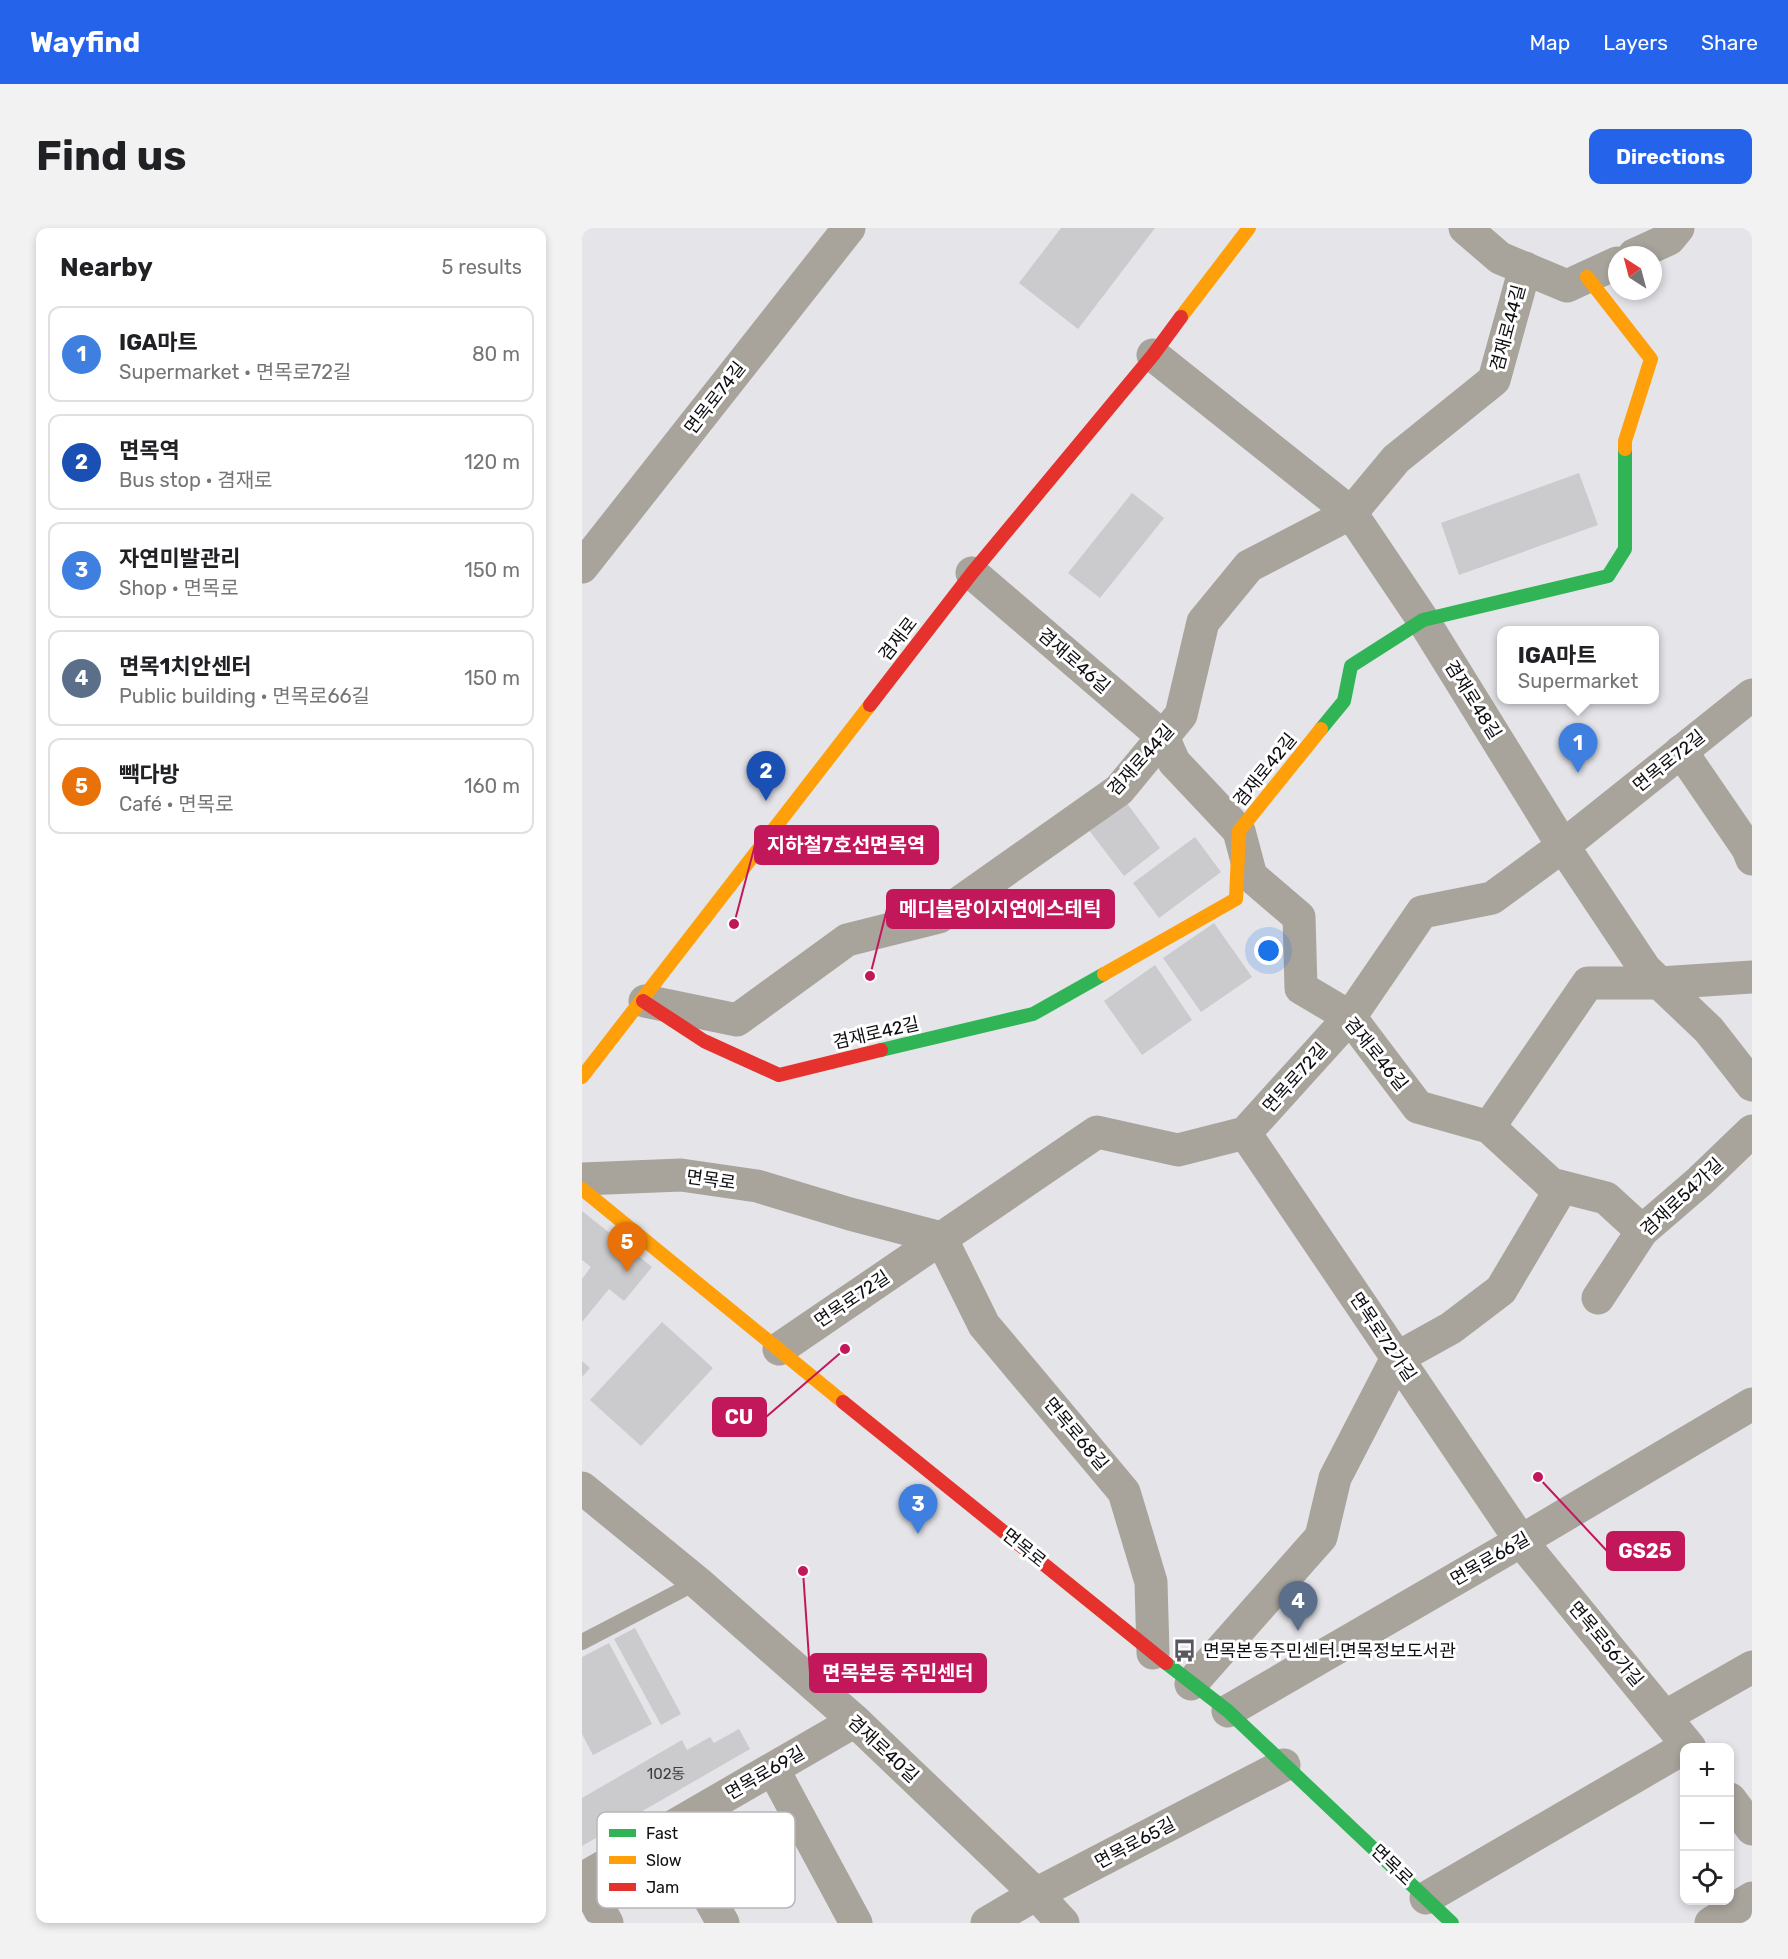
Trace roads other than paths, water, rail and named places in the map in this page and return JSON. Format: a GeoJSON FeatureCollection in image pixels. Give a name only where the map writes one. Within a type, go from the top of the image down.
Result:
{"type":"FeatureCollection","features":[{"type":"Feature","properties":{"kind":"street","name":"면목로74길"},"geometry":{"type":"LineString","coordinates":[[582,567],[849,228]]}},
{"type":"Feature","properties":{"kind":"street","name":"겸재로"},"geometry":{"type":"LineString","coordinates":[[582,1077],[972,573],[1153,355],[1249,228]]}},
{"type":"Feature","properties":{"kind":"street"},"geometry":{"type":"LineString","coordinates":[[1465,228],[1500,258],[1567,286],[1608,267]]}},
{"type":"Feature","properties":{"kind":"street"},"geometry":{"type":"LineString","coordinates":[[1654,246],[1669,239],[1678,228]]}},
{"type":"Feature","properties":{"kind":"street","name":"겸재로44길"},"geometry":{"type":"LineString","coordinates":[[643,1001],[736,1020],[847,940],[939,917],[1119,790],[1181,715],[1203,622],[1249,566],[1351,513],[1396,459],[1494,380],[1525,268]]}},
{"type":"Feature","properties":{"kind":"street","name":"겸재로42길"},"geometry":{"type":"LineString","coordinates":[[643,1001],[704,1041],[779,1075],[1033,1014],[1236,899],[1239,831],[1344,701],[1351,666],[1423,620],[1608,576],[1625,549],[1625,441],[1651,359],[1587,277]]}},
{"type":"Feature","properties":{"kind":"street","name":"겸재로48길"},"geometry":{"type":"LineString","coordinates":[[1153,355],[1351,513],[1423,620],[1563,846],[1645,969],[1709,1030],[1752,1085]]}},
{"type":"Feature","properties":{"kind":"street","name":"겸재로46길"},"geometry":{"type":"LineString","coordinates":[[972,573],[1163,737],[1174,762],[1239,831],[1251,876],[1299,917],[1300,988],[1350,1017],[1418,1107],[1489,1126],[1551,1184],[1606,1198],[1642,1231]]}},
{"type":"Feature","properties":{"kind":"street","name":"면목로72길"},"geometry":{"type":"LineString","coordinates":[[779,1349],[1097,1132],[1178,1150],[1245,1132],[1350,1017],[1422,912],[1492,898],[1563,846],[1752,695]]}},
{"type":"Feature","properties":{"kind":"street"},"geometry":{"type":"LineString","coordinates":[[1681,752],[1751,853]]}},
{"type":"Feature","properties":{"kind":"street"},"geometry":{"type":"LineString","coordinates":[[1489,1126],[1588,984],[1660,984],[1752,977]]}},
{"type":"Feature","properties":{"kind":"street","name":"겸재로54가길"},"geometry":{"type":"LineString","coordinates":[[1598,1298],[1642,1231],[1700,1181],[1752,1131]]}},
{"type":"Feature","properties":{"kind":"street","name":"면목로72가길"},"geometry":{"type":"LineString","coordinates":[[1245,1132],[1521,1541]]}},
{"type":"Feature","properties":{"kind":"street","name":"면목로"},"geometry":{"type":"LineString","coordinates":[[582,1179],[681,1175],[757,1186],[941,1238]]}},
{"type":"Feature","properties":{"kind":"street"},"geometry":{"type":"LineString","coordinates":[[1191,1684],[1321,1537],[1335,1478],[1397,1358],[1451,1328],[1501,1290],[1562,1187]]}},
{"type":"Feature","properties":{"kind":"street","name":"면목로"},"geometry":{"type":"LineString","coordinates":[[582,1189],[1191,1684],[1228,1711],[1452,1923]]}},
{"type":"Feature","properties":{"kind":"street","name":"면목로68길"},"geometry":{"type":"LineString","coordinates":[[941,1238],[984,1325],[1124,1492],[1151,1582],[1153,1653]]}},
{"type":"Feature","properties":{"kind":"street","name":"면목로66길"},"geometry":{"type":"LineString","coordinates":[[1228,1711],[1752,1404]]}},
{"type":"Feature","properties":{"kind":"street","name":"겸재로40길"},"geometry":{"type":"LineString","coordinates":[[582,1488],[697,1582],[855,1721],[1036,1894],[1063,1923]]}},
{"type":"Feature","properties":{"kind":"street","name":"면목로56가길"},"geometry":{"type":"LineString","coordinates":[[1521,1541],[1666,1716],[1684,1743]]}},
{"type":"Feature","properties":{"kind":"street"},"geometry":{"type":"LineString","coordinates":[[1666,1716],[1752,1667]]}},
{"type":"Feature","properties":{"kind":"street","name":"면목로69길"},"geometry":{"type":"LineString","coordinates":[[698,1812],[855,1721]]}},
{"type":"Feature","properties":{"kind":"street"},"geometry":{"type":"LineString","coordinates":[[1426,1898],[1680,1751]]}},
{"type":"Feature","properties":{"kind":"street","name":"면목로65길"},"geometry":{"type":"LineString","coordinates":[[987,1923],[1036,1894],[1284,1765]]}},
{"type":"Feature","properties":{"kind":"street"},"geometry":{"type":"LineString","coordinates":[[773,1769],[856,1923]]}},
{"type":"Feature","properties":{"kind":"street"},"geometry":{"type":"LineString","coordinates":[[1734,1804],[1752,1829]]}},
{"type":"Feature","properties":{"kind":"street","name":"면목로69길"},"geometry":{"type":"LineString","coordinates":[[582,1879],[597,1870]]}},
{"type":"Feature","properties":{"kind":"street"},"geometry":{"type":"LineString","coordinates":[[582,1879],[597,1904]]}},
{"type":"Feature","properties":{"kind":"street"},"geometry":{"type":"LineString","coordinates":[[1711,1923],[1752,1898]]}},
{"type":"Feature","properties":{"kind":"street"},"geometry":{"type":"LineString","coordinates":[[599,1908],[608,1923]]}},
{"type":"Feature","properties":{"kind":"street"},"geometry":{"type":"LineString","coordinates":[[715,1908],[723,1923]]}},
{"type":"Feature","properties":{"kind":"lane"},"geometry":{"type":"LineString","coordinates":[[582,1642],[697,1582]]}},
{"type":"Feature","properties":{"kind":"place","name":"IGA마트"},"geometry":{"type":"Point","coordinates":[1578,773]}},
{"type":"Feature","properties":{"kind":"place","name":"면목역"},"geometry":{"type":"Point","coordinates":[766,801]}},
{"type":"Feature","properties":{"kind":"place","name":"지하철7호선면목역"},"geometry":{"type":"Point","coordinates":[734,924]}},
{"type":"Feature","properties":{"kind":"place","name":"메디블랑이지연에스테틱"},"geometry":{"type":"Point","coordinates":[870,976]}},
{"type":"Feature","properties":{"kind":"place","name":"빽다방"},"geometry":{"type":"Point","coordinates":[627,1272]}},
{"type":"Feature","properties":{"kind":"place","name":"CU"},"geometry":{"type":"Point","coordinates":[845,1349]}},
{"type":"Feature","properties":{"kind":"place","name":"GS25"},"geometry":{"type":"Point","coordinates":[1538,1477]}},
{"type":"Feature","properties":{"kind":"place","name":"자연미발관리"},"geometry":{"type":"Point","coordinates":[918,1534]}},
{"type":"Feature","properties":{"kind":"place","name":"면목본동 주민센터"},"geometry":{"type":"Point","coordinates":[803,1571]}},
{"type":"Feature","properties":{"kind":"place","name":"면목1치안센터"},"geometry":{"type":"Point","coordinates":[1298,1631]}},
{"type":"Feature","properties":{"kind":"place","name":"면목본동주민센터.면목정보도서관"},"geometry":{"type":"Point","coordinates":[1185,1651]}}]}
